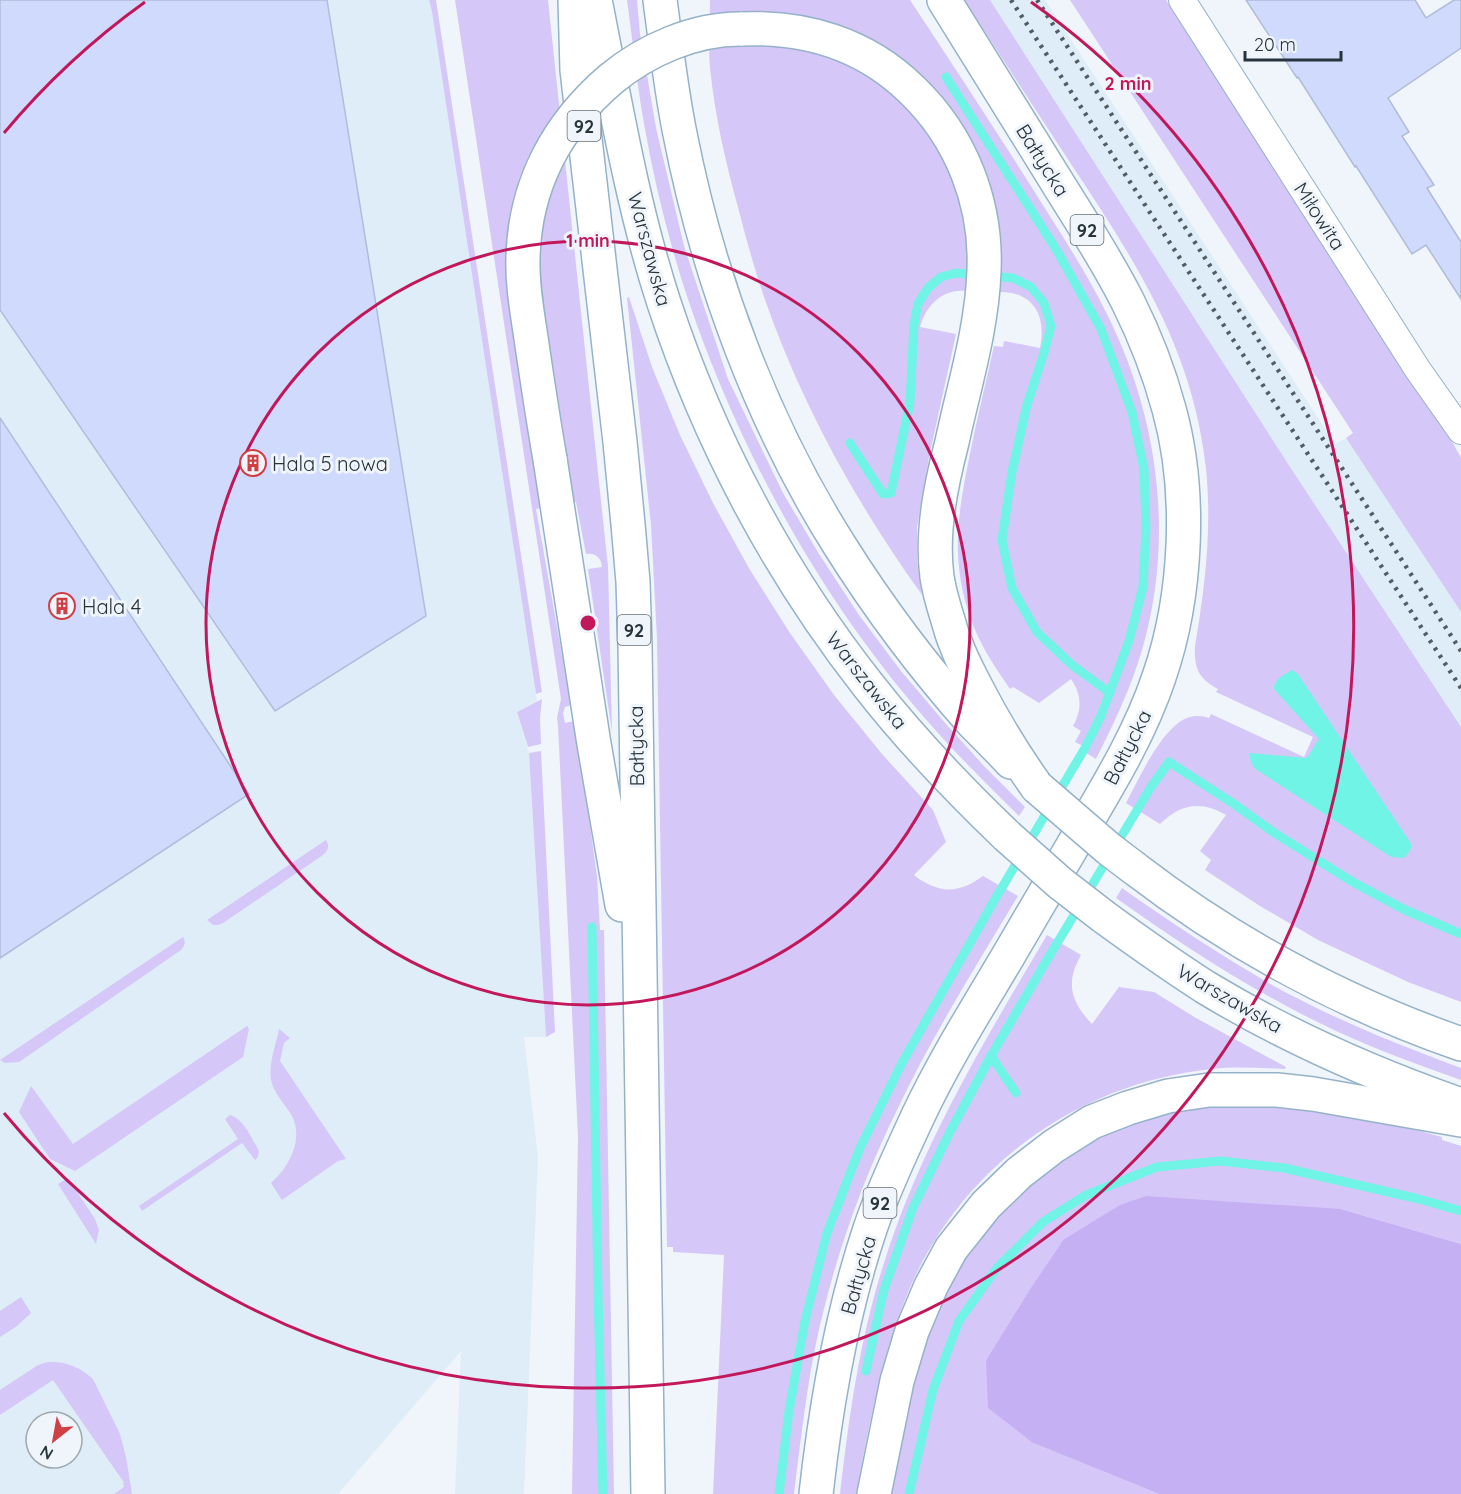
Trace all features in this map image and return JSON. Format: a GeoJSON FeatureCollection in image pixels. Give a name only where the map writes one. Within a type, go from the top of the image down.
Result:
{"type":"FeatureCollection","features":[{"type":"Feature","properties":{"kind":"main road","name":"Bałtycka"},"geometry":{"type":"LineString","coordinates":[[575,0],[577,70],[620,442],[633,582],[648,1494]]}},
{"type":"Feature","properties":{"kind":"main road","name":"Warszawska"},"geometry":{"type":"LineString","coordinates":[[595,0],[627,159],[648,249],[664,303],[694,384],[730,464],[772,544],[801,591],[854,666],[905,731],[949,778],[1007,836],[1060,883],[1104,917],[1205,987],[1280,1028],[1383,1076],[1461,1105]]}},
{"type":"Feature","properties":{"kind":"main road"},"geometry":{"type":"LineString","coordinates":[[660,0],[671,86],[690,178],[716,277],[753,378],[799,475],[839,544],[893,624],[974,724],[1037,787],[1109,849],[1172,897],[1204,919],[1298,974],[1374,1009],[1461,1044]]}},
{"type":"Feature","properties":{"kind":"main road","name":"Bałtycka"},"geometry":{"type":"LineString","coordinates":[[816,1494],[826,1412],[847,1308],[870,1230],[888,1181],[920,1113],[960,1038],[1130,747],[1160,675],[1173,622],[1182,556],[1183,500],[1177,441],[1162,388],[1143,336],[1128,302],[1103,257],[944,0]]}},
{"type":"Feature","properties":{"kind":"main road"},"geometry":{"type":"LineString","coordinates":[[641,1010],[594,744],[525,302],[523,256],[531,202],[553,146],[588,99],[618,73],[640,58],[699,35],[726,29],[794,31],[836,42],[869,57],[906,84],[931,110],[964,161],[977,200],[984,237],[984,274],[976,335],[943,479],[937,527],[937,577],[956,645],[965,666],[1002,736],[1037,787]]}},
{"type":"Feature","properties":{"kind":"main road"},"geometry":{"type":"LineString","coordinates":[[874,1494],[897,1382],[912,1331],[931,1287],[951,1249],[986,1205],[1018,1173],[1054,1146],[1092,1122],[1128,1108],[1168,1096],[1209,1090],[1277,1090],[1313,1094],[1461,1120]]}},
{"type":"Feature","properties":{"kind":"street","name":"Miłowita"},"geometry":{"type":"LineString","coordinates":[[1182,0],[1411,360],[1461,431]]}},
{"type":"Feature","properties":{"kind":"shaded area"},"geometry":{"type":"Polygon","coordinates":[[[0,0],[429,0],[432,12],[537,701],[517,712],[529,753],[546,1037],[524,1037],[538,1157],[524,1494],[455,1494],[461,1351],[338,1494],[0,1494],[0,0]]]}},
{"type":"Feature","properties":{"kind":"shaded area"},"geometry":{"type":"Polygon","coordinates":[[[429,0],[436,0],[542,692],[536,694],[432,12],[429,0]]]}},
{"type":"Feature","properties":{"kind":"shaded area"},"geometry":{"type":"Polygon","coordinates":[[[455,0],[548,0],[608,567],[612,732],[588,569],[602,567],[600,561],[597,556],[586,554],[576,502],[536,509],[571,705],[565,707],[563,713],[565,723],[574,721],[597,876],[600,930],[604,930],[614,1494],[572,1494],[578,1136],[557,718],[561,699],[455,0]]]}},
{"type":"Feature","properties":{"kind":"shaded area"},"geometry":{"type":"Polygon","coordinates":[[[627,0],[637,0],[640,34],[656,128],[684,246],[728,379],[783,493],[859,615],[901,671],[946,724],[1025,807],[1019,816],[938,733],[866,645],[833,598],[803,549],[749,449],[704,344],[668,232],[645,129],[627,0]]]}},
{"type":"Feature","properties":{"kind":"shaded area"},"geometry":{"type":"Polygon","coordinates":[[[710,0],[910,0],[1053,221],[1110,319],[1145,415],[1158,493],[1159,533],[1157,572],[1142,650],[1116,719],[1096,759],[1083,751],[1085,747],[1075,742],[1081,731],[1073,726],[1080,702],[1071,679],[1039,703],[1013,687],[1010,689],[987,654],[974,627],[960,575],[959,516],[994,346],[1003,347],[1004,341],[1040,348],[1042,333],[1037,312],[1028,300],[1013,293],[957,291],[944,295],[933,303],[922,320],[920,327],[956,334],[929,457],[917,527],[917,561],[922,595],[852,488],[832,451],[794,374],[763,294],[734,193],[718,122],[709,60],[710,0]]]}},
{"type":"Feature","properties":{"kind":"shaded area"},"geometry":{"type":"Polygon","coordinates":[[[964,0],[990,0],[1294,473],[1461,727],[1461,1002],[1408,982],[1318,940],[1205,870],[1211,860],[1200,851],[1226,815],[1208,807],[1191,806],[1175,812],[1160,824],[1126,803],[1161,741],[1170,730],[1190,717],[1209,718],[1211,714],[1304,757],[1313,737],[1216,692],[1218,689],[1206,681],[1199,672],[1195,660],[1195,646],[1206,558],[1208,491],[1199,425],[1189,384],[1158,308],[1118,236],[964,0]]]}},
{"type":"Feature","properties":{"kind":"shaded area"},"geometry":{"type":"Polygon","coordinates":[[[990,0],[1045,0],[1335,444],[1346,438],[1461,612],[1461,727],[1294,473],[990,0]]]}},
{"type":"Feature","properties":{"kind":"shaded area"},"geometry":{"type":"Polygon","coordinates":[[[1070,0],[1166,0],[1444,427],[1461,458],[1461,612],[1346,438],[1353,433],[1070,0]]]}},
{"type":"Feature","properties":{"kind":"shaded area"},"geometry":{"type":"Polygon","coordinates":[[[629,297],[652,367],[680,435],[713,503],[750,570],[790,633],[834,695],[882,754],[933,810],[946,842],[914,875],[932,886],[948,889],[957,889],[983,876],[1018,896],[925,1055],[886,1133],[857,1204],[840,1252],[820,1325],[807,1397],[794,1494],[713,1494],[724,1255],[673,1252],[673,1247],[667,1247],[657,639],[651,525],[627,298],[629,297]]]}},
{"type":"Feature","properties":{"kind":"shaded area"},"geometry":{"type":"Polygon","coordinates":[[[1292,670],[1298,674],[1412,845],[1404,858],[1391,857],[1254,768],[1249,753],[1307,758],[1319,739],[1274,689],[1277,680],[1292,670]]]}},
{"type":"Feature","properties":{"kind":"shaded area"},"geometry":{"type":"Polygon","coordinates":[[[542,699],[541,744],[528,747],[517,712],[542,699]]]}},
{"type":"Feature","properties":{"kind":"shaded area"},"geometry":{"type":"Polygon","coordinates":[[[541,751],[555,1032],[546,1037],[529,753],[541,751]]]}},
{"type":"Feature","properties":{"kind":"shaded area"},"geometry":{"type":"Polygon","coordinates":[[[326,840],[328,848],[323,855],[223,923],[213,925],[207,920],[326,840]]]}},
{"type":"Feature","properties":{"kind":"shaded area"},"geometry":{"type":"Polygon","coordinates":[[[1122,888],[1233,962],[1272,985],[1365,1030],[1461,1068],[1461,1080],[1365,1044],[1277,1001],[1195,952],[1116,898],[1122,888]]]}},
{"type":"Feature","properties":{"kind":"shaded area"},"geometry":{"type":"Polygon","coordinates":[[[1047,935],[1081,955],[1073,974],[1073,992],[1079,1008],[1092,1024],[1119,987],[1154,992],[1196,1018],[1286,1067],[1285,1069],[1239,1067],[1212,1069],[1164,1077],[1118,1091],[1074,1111],[1034,1136],[997,1166],[964,1200],[935,1240],[912,1283],[885,1360],[856,1494],[840,1494],[852,1406],[868,1319],[899,1219],[935,1135],[956,1094],[1047,935]]]}},
{"type":"Feature","properties":{"kind":"shaded area"},"geometry":{"type":"Polygon","coordinates":[[[183,937],[185,943],[181,950],[19,1062],[5,1063],[0,1060],[183,937]]]}},
{"type":"Feature","properties":{"kind":"shaded area"},"geometry":{"type":"Polygon","coordinates":[[[247,1026],[249,1029],[243,1057],[75,1171],[50,1159],[19,1112],[31,1086],[73,1144],[247,1026]]]}},
{"type":"Feature","properties":{"kind":"shaded area"},"geometry":{"type":"Polygon","coordinates":[[[279,1029],[290,1038],[284,1043],[280,1061],[346,1159],[338,1161],[282,1200],[271,1183],[289,1161],[296,1134],[292,1116],[272,1085],[270,1074],[279,1029]]]}},
{"type":"Feature","properties":{"kind":"shaded area"},"geometry":{"type":"Polygon","coordinates":[[[1234,1104],[1275,1104],[1401,1126],[1442,1137],[1442,1140],[1461,1146],[1461,1244],[1341,1209],[1063,1240],[986,1360],[1033,1443],[1159,1494],[889,1494],[912,1387],[935,1318],[967,1256],[1009,1203],[1034,1179],[1062,1158],[1116,1129],[1138,1120],[1163,1114],[1234,1104]]]}},
{"type":"Feature","properties":{"kind":"shaded area"},"geometry":{"type":"Polygon","coordinates":[[[230,1115],[235,1117],[247,1130],[259,1151],[258,1157],[255,1160],[242,1143],[142,1211],[139,1206],[238,1139],[225,1119],[230,1115]]]}},
{"type":"Feature","properties":{"kind":"shaded area"},"geometry":{"type":"Polygon","coordinates":[[[68,1178],[95,1219],[99,1230],[96,1244],[58,1184],[68,1178]]]}},
{"type":"Feature","properties":{"kind":"shaded area"},"geometry":{"type":"Polygon","coordinates":[[[1146,1196],[1341,1209],[1461,1244],[1461,1494],[1159,1494],[1033,1443],[988,1408],[986,1360],[1063,1240],[1120,1205],[1146,1196]]]}},
{"type":"Feature","properties":{"kind":"shaded area"},"geometry":{"type":"Polygon","coordinates":[[[21,1297],[31,1313],[0,1337],[0,1311],[21,1297]]]}},
{"type":"Feature","properties":{"kind":"shaded area"},"geometry":{"type":"Polygon","coordinates":[[[48,1362],[61,1363],[83,1371],[93,1379],[120,1434],[132,1494],[114,1494],[124,1487],[123,1481],[84,1425],[84,1410],[74,1410],[53,1380],[0,1415],[0,1390],[38,1365],[48,1362]]]}},
{"type":"Feature","properties":{"kind":"building","name":"Hala 5 nowa"},"geometry":{"type":"Polygon","coordinates":[[[0,0],[327,0],[426,616],[275,711],[0,310],[0,0]]]}},
{"type":"Feature","properties":{"kind":"building"},"geometry":{"type":"Polygon","coordinates":[[[1246,0],[1415,0],[1426,18],[1454,0],[1461,0],[1461,48],[1388,98],[1409,132],[1402,136],[1434,185],[1427,188],[1461,242],[1461,299],[1426,245],[1412,254],[1246,0]]]}},
{"type":"Feature","properties":{"kind":"building","name":"Hala 4"},"geometry":{"type":"Polygon","coordinates":[[[0,418],[249,794],[0,958],[0,418]]]}},
{"type":"Feature","properties":{"kind":"waterway"},"geometry":{"type":"LineString","coordinates":[[779,1494],[789,1411],[805,1321],[827,1233],[860,1148],[902,1063],[994,901],[1085,748],[1101,716],[1129,641],[1143,587],[1146,528],[1144,469],[1132,412],[1101,329],[1056,249],[946,77]]}},
{"type":"Feature","properties":{"kind":"waterway"},"geometry":{"type":"LineString","coordinates":[[850,443],[883,494],[891,493],[910,403],[914,325],[918,304],[928,288],[941,277],[956,273],[1013,278],[1031,287],[1044,303],[1051,326],[1027,405],[1012,472],[1002,540],[1012,588],[1037,632],[1072,665],[1110,693]]}},
{"type":"Feature","properties":{"kind":"waterway"},"geometry":{"type":"LineString","coordinates":[[1016,1093],[991,1056],[1151,787],[1169,762],[1351,881],[1403,909],[1461,934]]}},
{"type":"Feature","properties":{"kind":"waterway"},"geometry":{"type":"LineString","coordinates":[[592,927],[603,1494]]}},
{"type":"Feature","properties":{"kind":"waterway"},"geometry":{"type":"LineString","coordinates":[[866,1371],[884,1290],[913,1208],[991,1056]]}},
{"type":"Feature","properties":{"kind":"waterway"},"geometry":{"type":"LineString","coordinates":[[909,1494],[933,1390],[959,1321],[997,1268],[1043,1222],[1086,1195],[1157,1167],[1220,1161],[1284,1168],[1461,1211]]}},
{"type":"Feature","properties":{"kind":"railway"},"geometry":{"type":"LineString","coordinates":[[1011,0],[1461,688]]}},
{"type":"Feature","properties":{"kind":"railway"},"geometry":{"type":"LineString","coordinates":[[1037,0],[1461,651]]}},
{"type":"Feature","properties":{"kind":"place","name":"Hala 5 nowa"},"geometry":{"type":"Point","coordinates":[253,463]}},
{"type":"Feature","properties":{"kind":"place","name":"Hala 4"},"geometry":{"type":"Point","coordinates":[62,606]}}]}
